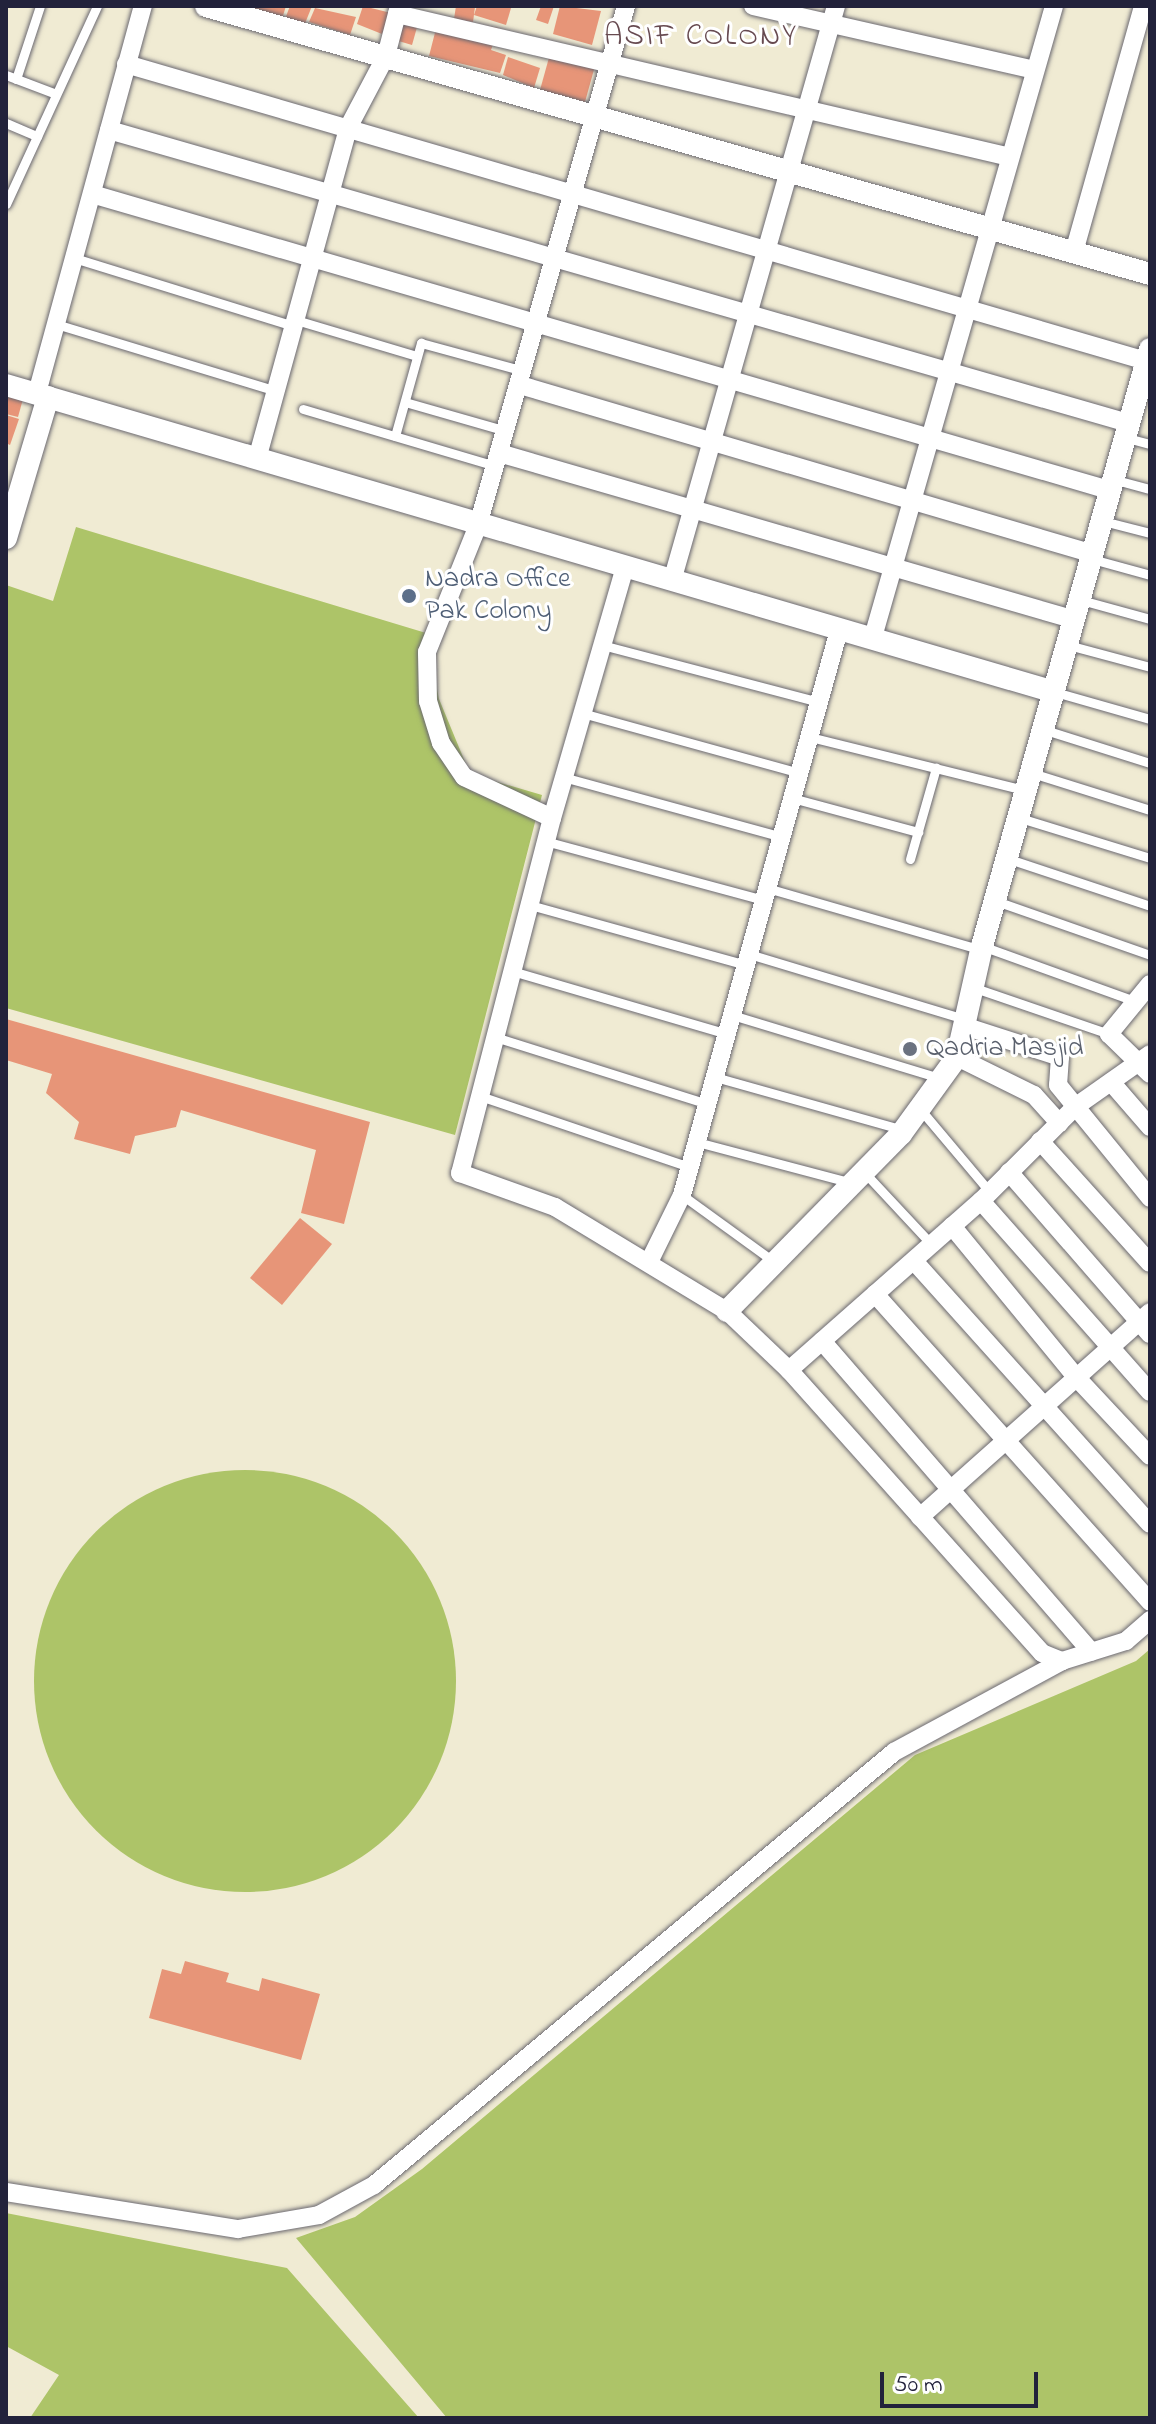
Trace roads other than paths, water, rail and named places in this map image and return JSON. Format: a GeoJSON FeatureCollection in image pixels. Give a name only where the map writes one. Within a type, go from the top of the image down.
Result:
{"type":"FeatureCollection","features":[{"type":"Feature","properties":{"kind":"street"},"geometry":{"type":"LineString","coordinates":[[6,538],[42,395],[56,324],[143,6]]}},
{"type":"Feature","properties":{"kind":"street"},"geometry":{"type":"LineString","coordinates":[[206,6],[599,115],[1150,274]]}},
{"type":"Feature","properties":{"kind":"street"},"geometry":{"type":"LineString","coordinates":[[552,818],[464,777],[441,743],[428,701],[427,652],[478,525],[599,115],[626,6]]}},
{"type":"Feature","properties":{"kind":"street"},"geometry":{"type":"LineString","coordinates":[[753,6],[833,15],[1035,70]]}},
{"type":"Feature","properties":{"kind":"street"},"geometry":{"type":"LineString","coordinates":[[873,637],[1054,6]]}},
{"type":"Feature","properties":{"kind":"street"},"geometry":{"type":"LineString","coordinates":[[1074,252],[1143,6]]}},
{"type":"Feature","properties":{"kind":"street"},"geometry":{"type":"LineString","coordinates":[[257,459],[348,128],[386,56],[398,10],[612,64],[1010,157]]}},
{"type":"Feature","properties":{"kind":"street"},"geometry":{"type":"LineString","coordinates":[[672,581],[833,15]]}},
{"type":"Feature","properties":{"kind":"street"},"geometry":{"type":"LineString","coordinates":[[126,64],[966,308],[1149,354],[1143,396],[1126,430],[1051,691],[1030,782],[981,948],[957,1057],[904,1130],[727,1311]]}},
{"type":"Feature","properties":{"kind":"street"},"geometry":{"type":"LineString","coordinates":[[109,130],[949,371],[1126,430]]}},
{"type":"Feature","properties":{"kind":"street"},"geometry":{"type":"LineString","coordinates":[[92,194],[930,437],[1111,484]]}},
{"type":"Feature","properties":{"kind":"street"},"geometry":{"type":"LineString","coordinates":[[522,378],[713,442],[1090,555]]}},
{"type":"Feature","properties":{"kind":"street"},"geometry":{"type":"LineString","coordinates":[[6,385],[1051,691]]}},
{"type":"Feature","properties":{"kind":"street"},"geometry":{"type":"LineString","coordinates":[[497,459],[693,511],[893,570],[1075,609]]}},
{"type":"Feature","properties":{"kind":"street"},"geometry":{"type":"LineString","coordinates":[[625,567],[545,841],[460,1173],[555,1207],[650,1260],[727,1311],[789,1370],[1042,1653],[1062,1661]]}},
{"type":"Feature","properties":{"kind":"street"},"geometry":{"type":"LineString","coordinates":[[650,1260],[682,1195],[839,630]]}},
{"type":"Feature","properties":{"kind":"street"},"geometry":{"type":"LineString","coordinates":[[789,1370],[986,1196],[1075,1107],[1111,1082],[1147,1063],[1109,1034],[1150,984]]}},
{"type":"Feature","properties":{"kind":"street"},"geometry":{"type":"LineString","coordinates":[[965,1022],[1056,1054],[1056,1079],[1075,1107],[1150,1198]]}},
{"type":"Feature","properties":{"kind":"street"},"geometry":{"type":"LineString","coordinates":[[957,1057],[1034,1095],[1059,1123]]}},
{"type":"Feature","properties":{"kind":"street"},"geometry":{"type":"LineString","coordinates":[[1111,1082],[1150,1127]]}},
{"type":"Feature","properties":{"kind":"street"},"geometry":{"type":"LineString","coordinates":[[1040,1141],[1150,1263]]}},
{"type":"Feature","properties":{"kind":"street"},"geometry":{"type":"LineString","coordinates":[[920,1517],[1076,1377],[1146,1322],[1009,1172]]}},
{"type":"Feature","properties":{"kind":"street"},"geometry":{"type":"LineString","coordinates":[[986,1196],[1150,1392]]}},
{"type":"Feature","properties":{"kind":"street"},"geometry":{"type":"LineString","coordinates":[[952,1226],[1076,1377],[1150,1456]]}},
{"type":"Feature","properties":{"kind":"street"},"geometry":{"type":"LineString","coordinates":[[914,1261],[1150,1524]]}},
{"type":"Feature","properties":{"kind":"street"},"geometry":{"type":"LineString","coordinates":[[875,1294],[1150,1602]]}},
{"type":"Feature","properties":{"kind":"street"},"geometry":{"type":"LineString","coordinates":[[822,1341],[1091,1652]]}},
{"type":"Feature","properties":{"kind":"street"},"geometry":{"type":"LineString","coordinates":[[6,2192],[238,2229],[292,2223],[331,2209],[374,2185],[894,1752],[1062,1661],[1126,1641],[1150,1620]]}},
{"type":"Feature","properties":{"kind":"lane"},"geometry":{"type":"LineString","coordinates":[[40,6],[11,77],[56,94]]}},
{"type":"Feature","properties":{"kind":"lane"},"geometry":{"type":"LineString","coordinates":[[6,204],[97,6]]}},
{"type":"Feature","properties":{"kind":"lane"},"geometry":{"type":"LineString","coordinates":[[6,123],[37,136]]}},
{"type":"Feature","properties":{"kind":"lane"},"geometry":{"type":"LineString","coordinates":[[74,258],[417,356]]}},
{"type":"Feature","properties":{"kind":"lane"},"geometry":{"type":"LineString","coordinates":[[56,324],[276,391]]}},
{"type":"Feature","properties":{"kind":"lane"},"geometry":{"type":"LineString","coordinates":[[395,436],[421,343],[522,378]]}},
{"type":"Feature","properties":{"kind":"lane"},"geometry":{"type":"LineString","coordinates":[[405,402],[506,431]]}},
{"type":"Feature","properties":{"kind":"lane"},"geometry":{"type":"LineString","coordinates":[[303,409],[395,436],[497,459]]}},
{"type":"Feature","properties":{"kind":"lane"},"geometry":{"type":"LineString","coordinates":[[1126,430],[1150,444]]}},
{"type":"Feature","properties":{"kind":"lane"},"geometry":{"type":"LineString","coordinates":[[1111,484],[1150,489]]}},
{"type":"Feature","properties":{"kind":"lane"},"geometry":{"type":"LineString","coordinates":[[1100,520],[1150,533]]}},
{"type":"Feature","properties":{"kind":"lane"},"geometry":{"type":"LineString","coordinates":[[1090,555],[1150,575]]}},
{"type":"Feature","properties":{"kind":"lane"},"geometry":{"type":"LineString","coordinates":[[1075,609],[1150,619]]}},
{"type":"Feature","properties":{"kind":"lane"},"geometry":{"type":"LineString","coordinates":[[1065,644],[1150,667]]}},
{"type":"Feature","properties":{"kind":"lane"},"geometry":{"type":"LineString","coordinates":[[602,645],[819,702]]}},
{"type":"Feature","properties":{"kind":"lane"},"geometry":{"type":"LineString","coordinates":[[1051,691],[1150,719]]}},
{"type":"Feature","properties":{"kind":"lane"},"geometry":{"type":"LineString","coordinates":[[582,713],[800,773]]}},
{"type":"Feature","properties":{"kind":"lane"},"geometry":{"type":"LineString","coordinates":[[1042,729],[1150,763]]}},
{"type":"Feature","properties":{"kind":"lane"},"geometry":{"type":"LineString","coordinates":[[810,737],[936,768],[1030,782],[1150,810]]}},
{"type":"Feature","properties":{"kind":"lane"},"geometry":{"type":"LineString","coordinates":[[910,859],[936,768]]}},
{"type":"Feature","properties":{"kind":"lane"},"geometry":{"type":"LineString","coordinates":[[563,777],[782,837]]}},
{"type":"Feature","properties":{"kind":"lane"},"geometry":{"type":"LineString","coordinates":[[792,798],[918,832]]}},
{"type":"Feature","properties":{"kind":"lane"},"geometry":{"type":"LineString","coordinates":[[1020,818],[1150,858]]}},
{"type":"Feature","properties":{"kind":"lane"},"geometry":{"type":"LineString","coordinates":[[545,841],[981,948],[1135,1001]]}},
{"type":"Feature","properties":{"kind":"lane"},"geometry":{"type":"LineString","coordinates":[[1009,859],[1150,906]]}},
{"type":"Feature","properties":{"kind":"lane"},"geometry":{"type":"LineString","coordinates":[[996,901],[1150,955]]}},
{"type":"Feature","properties":{"kind":"lane"},"geometry":{"type":"LineString","coordinates":[[529,905],[748,959],[965,1022]]}},
{"type":"Feature","properties":{"kind":"lane"},"geometry":{"type":"LineString","coordinates":[[512,971],[727,1034]]}},
{"type":"Feature","properties":{"kind":"lane"},"geometry":{"type":"LineString","coordinates":[[972,987],[1109,1034]]}},
{"type":"Feature","properties":{"kind":"lane"},"geometry":{"type":"LineString","coordinates":[[732,1015],[941,1079]]}},
{"type":"Feature","properties":{"kind":"lane"},"geometry":{"type":"LineString","coordinates":[[495,1037],[708,1104]]}},
{"type":"Feature","properties":{"kind":"lane"},"geometry":{"type":"LineString","coordinates":[[715,1077],[904,1130]]}},
{"type":"Feature","properties":{"kind":"lane"},"geometry":{"type":"LineString","coordinates":[[480,1096],[690,1167]]}},
{"type":"Feature","properties":{"kind":"lane"},"geometry":{"type":"LineString","coordinates":[[920,1109],[986,1196]]}},
{"type":"Feature","properties":{"kind":"lane"},"geometry":{"type":"LineString","coordinates":[[697,1142],[858,1178],[932,1245]]}},
{"type":"Feature","properties":{"kind":"lane"},"geometry":{"type":"LineString","coordinates":[[682,1195],[775,1262]]}},
{"type":"Feature","properties":{"kind":"place","name":"Nadra Office Pak Colony"},"geometry":{"type":"Point","coordinates":[409,596]}},
{"type":"Feature","properties":{"kind":"place","name":"Qadria Masjid"},"geometry":{"type":"Point","coordinates":[910,1049]}},
{"type":"Feature","properties":{"kind":"district","name":"ASIF COLONY"},"geometry":{"type":"Point","coordinates":[701,37]}}]}
